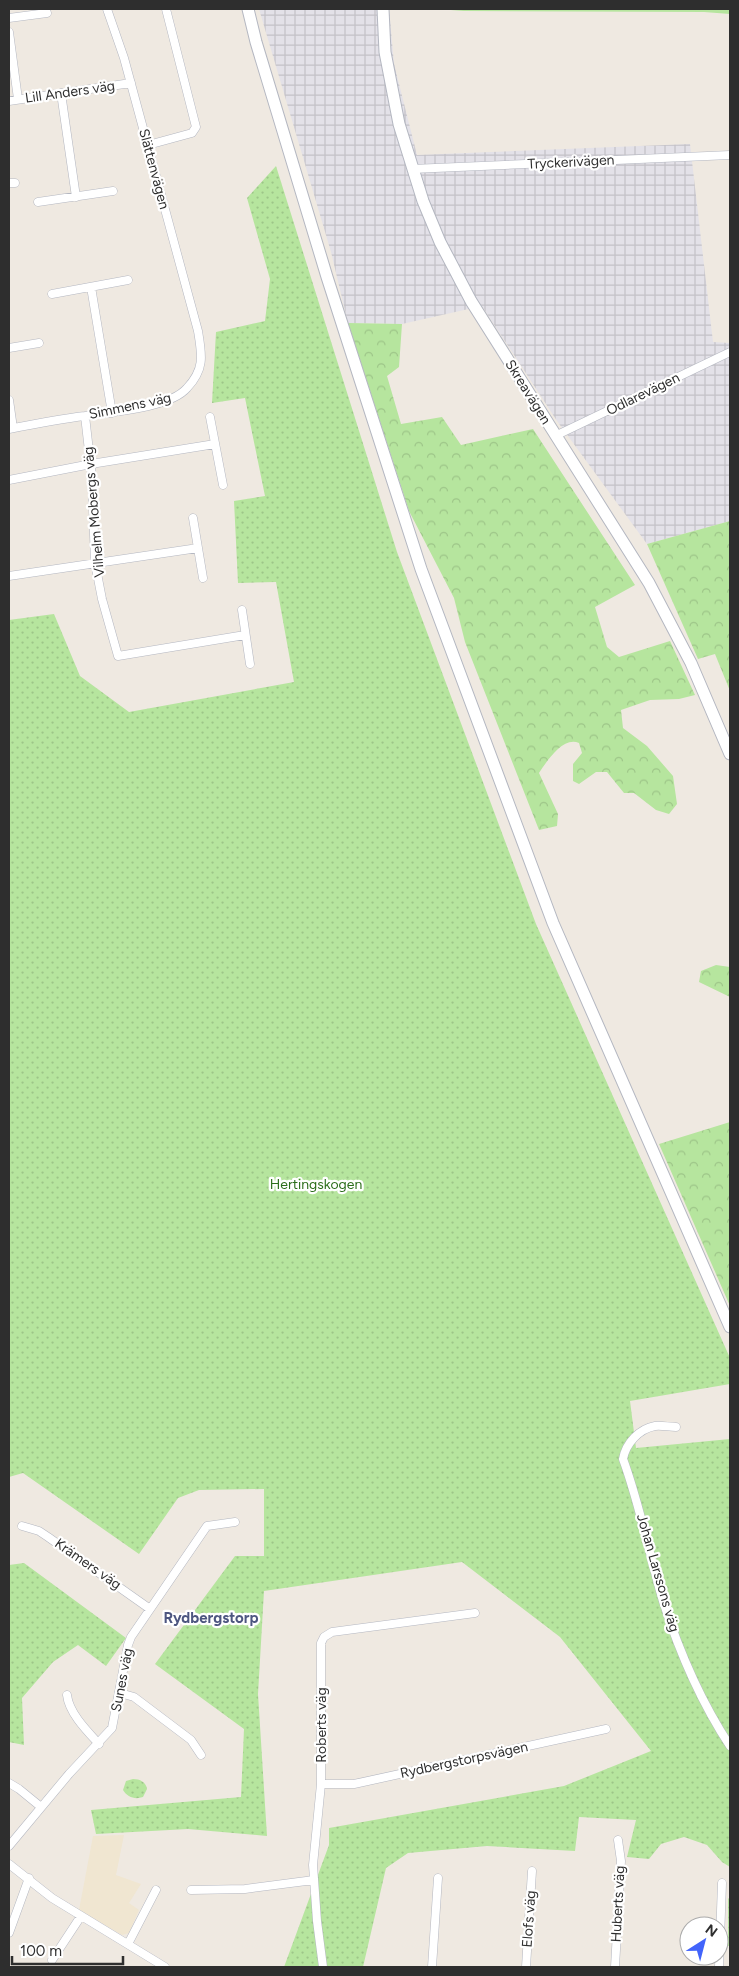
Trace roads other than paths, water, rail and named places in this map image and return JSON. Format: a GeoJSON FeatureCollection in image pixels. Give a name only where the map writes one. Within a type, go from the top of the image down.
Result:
{"type":"FeatureCollection","features":[{"type":"Feature","properties":{"kind":"main road"},"geometry":{"type":"LineString","coordinates":[[248,9],[259,52],[327,277],[421,569],[553,923],[730,1327]]}},
{"type":"Feature","properties":{"kind":"main road","name":"Skreavägen"},"geometry":{"type":"LineString","coordinates":[[383,9],[385,48],[393,96],[412,169],[430,218],[457,275],[555,436],[649,583],[691,663],[730,754]]}},
{"type":"Feature","properties":{"kind":"street","name":"Slättenvägen"},"geometry":{"type":"LineString","coordinates":[[107,9],[131,83],[198,331]]}},
{"type":"Feature","properties":{"kind":"street"},"geometry":{"type":"LineString","coordinates":[[148,145],[192,133],[196,127],[166,9]]}},
{"type":"Feature","properties":{"kind":"street"},"geometry":{"type":"LineString","coordinates":[[9,18],[47,12]]}},
{"type":"Feature","properties":{"kind":"street"},"geometry":{"type":"LineString","coordinates":[[9,32],[18,99]]}},
{"type":"Feature","properties":{"kind":"street","name":"Lill Anders väg"},"geometry":{"type":"LineString","coordinates":[[9,101],[131,83]]}},
{"type":"Feature","properties":{"kind":"street"},"geometry":{"type":"LineString","coordinates":[[61,93],[76,196]]}},
{"type":"Feature","properties":{"kind":"street","name":"Tryckerivägen"},"geometry":{"type":"LineString","coordinates":[[412,169],[730,155]]}},
{"type":"Feature","properties":{"kind":"street"},"geometry":{"type":"LineString","coordinates":[[38,202],[113,191]]}},
{"type":"Feature","properties":{"kind":"street"},"geometry":{"type":"LineString","coordinates":[[52,294],[128,280]]}},
{"type":"Feature","properties":{"kind":"street"},"geometry":{"type":"LineString","coordinates":[[91,288],[112,412]]}},
{"type":"Feature","properties":{"kind":"street","name":"Simmens väg"},"geometry":{"type":"LineString","coordinates":[[11,428],[112,412],[173,398],[186,390],[201,366],[202,353],[198,331]]}},
{"type":"Feature","properties":{"kind":"street"},"geometry":{"type":"LineString","coordinates":[[9,348],[39,343]]}},
{"type":"Feature","properties":{"kind":"street","name":"Odlarevägen"},"geometry":{"type":"LineString","coordinates":[[555,436],[730,352]]}},
{"type":"Feature","properties":{"kind":"street"},"geometry":{"type":"LineString","coordinates":[[9,400],[11,428]]}},
{"type":"Feature","properties":{"kind":"street","name":"Vilhelm Mobergs väg"},"geometry":{"type":"LineString","coordinates":[[85,416],[91,464],[95,563],[118,656],[245,635]]}},
{"type":"Feature","properties":{"kind":"street"},"geometry":{"type":"LineString","coordinates":[[210,417],[223,485]]}},
{"type":"Feature","properties":{"kind":"street"},"geometry":{"type":"LineString","coordinates":[[9,480],[91,464],[215,444]]}},
{"type":"Feature","properties":{"kind":"street"},"geometry":{"type":"LineString","coordinates":[[193,518],[203,578]]}},
{"type":"Feature","properties":{"kind":"street"},"geometry":{"type":"LineString","coordinates":[[9,576],[198,548]]}},
{"type":"Feature","properties":{"kind":"street"},"geometry":{"type":"LineString","coordinates":[[242,610],[250,664]]}},
{"type":"Feature","properties":{"kind":"street","name":"Johan Larssons väg"},"geometry":{"type":"LineString","coordinates":[[676,1427],[655,1426],[638,1434],[625,1448],[623,1459],[648,1538],[663,1601],[684,1660],[730,1746]]}},
{"type":"Feature","properties":{"kind":"street","name":"Sunes väg"},"geometry":{"type":"LineString","coordinates":[[9,1846],[40,1807],[112,1728],[128,1645],[206,1526],[235,1522]]}},
{"type":"Feature","properties":{"kind":"street","name":"Krämers väg"},"geometry":{"type":"LineString","coordinates":[[22,1526],[44,1534],[150,1609]]}},
{"type":"Feature","properties":{"kind":"street","name":"Roberts väg"},"geometry":{"type":"LineString","coordinates":[[323,1967],[313,1865],[321,1784],[321,1643],[324,1637],[332,1632],[476,1613]]}},
{"type":"Feature","properties":{"kind":"street"},"geometry":{"type":"LineString","coordinates":[[120,1693],[134,1697],[191,1740],[200,1755]]}},
{"type":"Feature","properties":{"kind":"street"},"geometry":{"type":"LineString","coordinates":[[67,1695],[73,1712],[99,1744]]}},
{"type":"Feature","properties":{"kind":"street","name":"Rydbergstorpsvägen"},"geometry":{"type":"LineString","coordinates":[[321,1784],[354,1784],[606,1729]]}},
{"type":"Feature","properties":{"kind":"street"},"geometry":{"type":"LineString","coordinates":[[9,1783],[40,1807]]}},
{"type":"Feature","properties":{"kind":"street","name":"Huberts väg"},"geometry":{"type":"LineString","coordinates":[[615,1967],[621,1861],[618,1840]]}},
{"type":"Feature","properties":{"kind":"street"},"geometry":{"type":"LineString","coordinates":[[9,1864],[52,1898],[165,1967]]}},
{"type":"Feature","properties":{"kind":"street","name":"Elofs väg"},"geometry":{"type":"LineString","coordinates":[[526,1967],[532,1871]]}},
{"type":"Feature","properties":{"kind":"street"},"geometry":{"type":"LineString","coordinates":[[9,1933],[29,1878]]}},
{"type":"Feature","properties":{"kind":"street"},"geometry":{"type":"LineString","coordinates":[[432,1967],[438,1878]]}},
{"type":"Feature","properties":{"kind":"street"},"geometry":{"type":"LineString","coordinates":[[191,1890],[245,1889],[314,1880]]}},
{"type":"Feature","properties":{"kind":"street"},"geometry":{"type":"LineString","coordinates":[[719,1967],[722,1883]]}},
{"type":"Feature","properties":{"kind":"street"},"geometry":{"type":"LineString","coordinates":[[128,1944],[156,1890]]}},
{"type":"Feature","properties":{"kind":"street"},"geometry":{"type":"LineString","coordinates":[[52,1960],[81,1916]]}},
{"type":"Feature","properties":{"kind":"district","name":"Rydbergstorp"},"geometry":{"type":"Point","coordinates":[211,1618]}},
{"type":"Feature","properties":{"kind":"park label","name":"Hertingskogen"},"geometry":{"type":"Point","coordinates":[316,1184]}}]}
